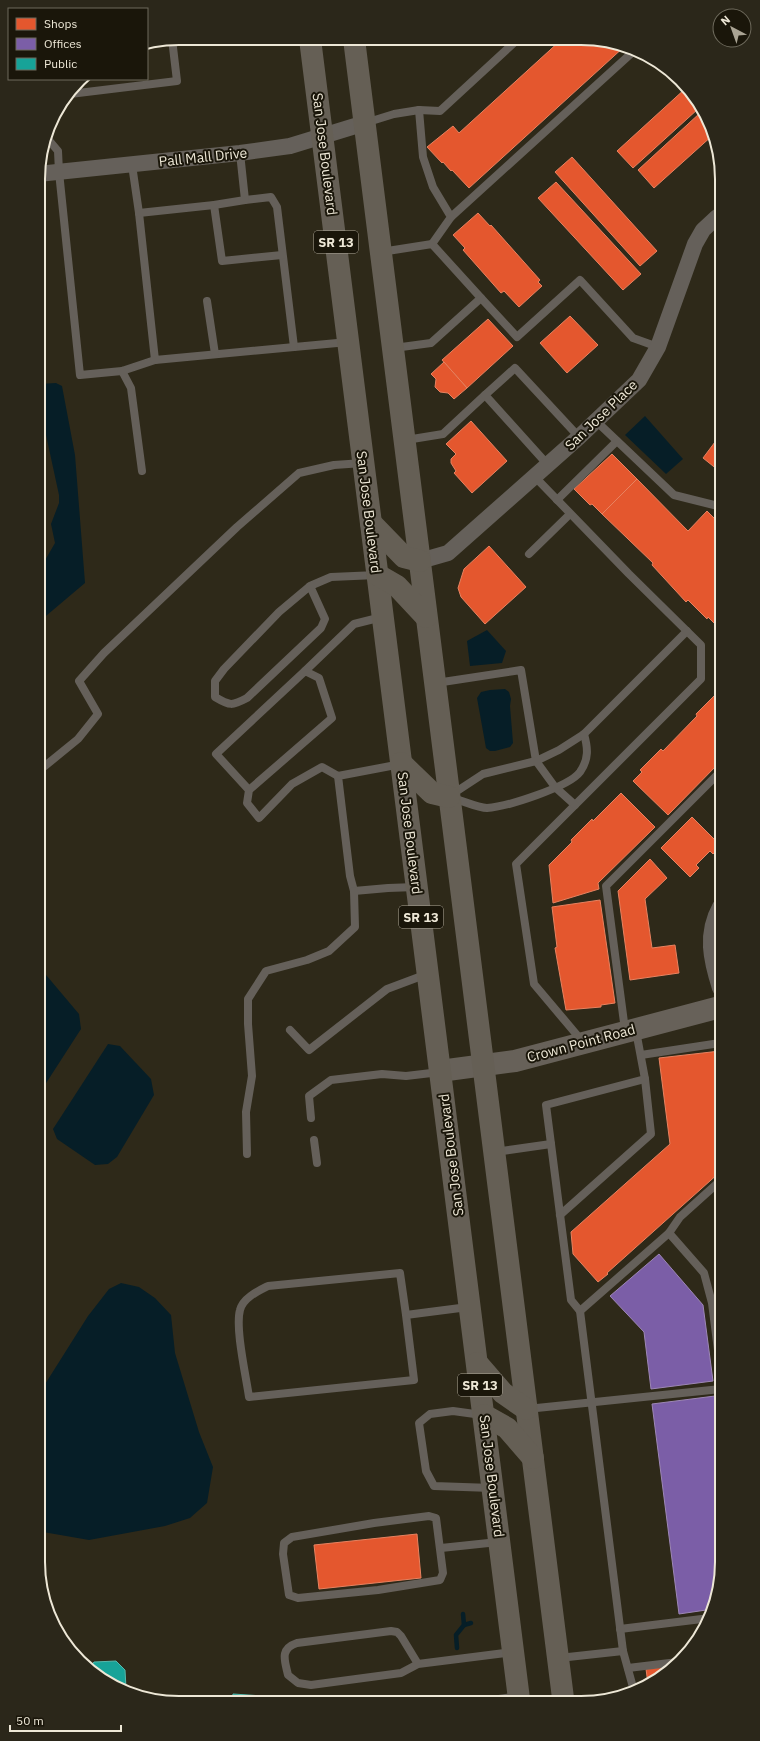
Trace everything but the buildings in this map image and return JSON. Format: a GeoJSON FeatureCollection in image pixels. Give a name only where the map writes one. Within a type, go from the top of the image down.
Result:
{"type":"FeatureCollection","features":[{"type":"Feature","properties":{"kind":"main road","name":"San Jose Boulevard"},"geometry":{"type":"LineString","coordinates":[[311,45],[476,1363],[514,1652],[513,1696]]}},
{"type":"Feature","properties":{"kind":"main road","name":"SR 13"},"geometry":{"type":"LineString","coordinates":[[355,45],[563,1696]]}},
{"type":"Feature","properties":{"kind":"main road"},"geometry":{"type":"LineString","coordinates":[[371,523],[404,557],[420,561]]}},
{"type":"Feature","properties":{"kind":"main road"},"geometry":{"type":"LineString","coordinates":[[378,575],[397,586],[426,618]]}},
{"type":"Feature","properties":{"kind":"main road"},"geometry":{"type":"LineString","coordinates":[[402,764],[432,793],[449,797]]}},
{"type":"Feature","properties":{"kind":"main road"},"geometry":{"type":"LineString","coordinates":[[476,1363],[503,1393],[526,1409]]}},
{"type":"Feature","properties":{"kind":"main road"},"geometry":{"type":"LineString","coordinates":[[484,1415],[507,1428],[533,1458]]}},
{"type":"Feature","properties":{"kind":"street","name":"Pall Mall Drive"},"geometry":{"type":"LineString","coordinates":[[45,173],[240,153],[290,146],[365,123]]}},
{"type":"Feature","properties":{"kind":"street","name":"San Jose Place"},"geometry":{"type":"LineString","coordinates":[[420,561],[448,554],[579,437],[639,380],[658,347],[695,244],[703,230],[715,220]]}},
{"type":"Feature","properties":{"kind":"street"},"geometry":{"type":"LineString","coordinates":[[715,918],[710,935],[712,964],[715,973]]}},
{"type":"Feature","properties":{"kind":"street","name":"Crown Point Road"},"geometry":{"type":"LineString","coordinates":[[440,1071],[515,1061],[715,1008]]}},
{"type":"Feature","properties":{"kind":"lane"},"geometry":{"type":"LineString","coordinates":[[76,93],[178,81],[173,45]]}},
{"type":"Feature","properties":{"kind":"lane"},"geometry":{"type":"LineString","coordinates":[[365,123],[394,114],[419,110],[440,111],[512,45]]}},
{"type":"Feature","properties":{"kind":"lane"},"geometry":{"type":"LineString","coordinates":[[381,252],[432,244],[451,217],[630,55]]}},
{"type":"Feature","properties":{"kind":"lane"},"geometry":{"type":"LineString","coordinates":[[419,110],[423,157],[433,187],[451,217]]}},
{"type":"Feature","properties":{"kind":"lane"},"geometry":{"type":"LineString","coordinates":[[51,142],[58,151],[80,375],[122,371],[155,360],[348,342]]}},
{"type":"Feature","properties":{"kind":"lane"},"geometry":{"type":"LineString","coordinates":[[240,153],[245,200]]}},
{"type":"Feature","properties":{"kind":"lane"},"geometry":{"type":"LineString","coordinates":[[132,165],[139,213],[155,360]]}},
{"type":"Feature","properties":{"kind":"lane"},"geometry":{"type":"LineString","coordinates":[[139,213],[214,206],[271,197],[277,207],[294,347]]}},
{"type":"Feature","properties":{"kind":"lane"},"geometry":{"type":"LineString","coordinates":[[214,206],[222,261],[282,255]]}},
{"type":"Feature","properties":{"kind":"lane"},"geometry":{"type":"LineString","coordinates":[[432,244],[517,337],[580,280],[633,338],[658,347]]}},
{"type":"Feature","properties":{"kind":"lane"},"geometry":{"type":"LineString","coordinates":[[393,348],[431,343],[481,298]]}},
{"type":"Feature","properties":{"kind":"lane"},"geometry":{"type":"LineString","coordinates":[[207,301],[215,354]]}},
{"type":"Feature","properties":{"kind":"lane"},"geometry":{"type":"LineString","coordinates":[[405,440],[443,434],[515,368],[579,437]]}},
{"type":"Feature","properties":{"kind":"lane"},"geometry":{"type":"LineString","coordinates":[[122,371],[131,388],[142,471]]}},
{"type":"Feature","properties":{"kind":"lane"},"geometry":{"type":"LineString","coordinates":[[485,395],[548,465]]}},
{"type":"Feature","properties":{"kind":"lane"},"geometry":{"type":"LineString","coordinates":[[596,421],[674,495],[715,505]]}},
{"type":"Feature","properties":{"kind":"lane"},"geometry":{"type":"LineString","coordinates":[[557,500],[617,441]]}},
{"type":"Feature","properties":{"kind":"lane"},"geometry":{"type":"LineString","coordinates":[[45,766],[78,739],[98,714],[79,681],[110,647],[237,527],[299,473],[334,465],[364,463]]}},
{"type":"Feature","properties":{"kind":"lane"},"geometry":{"type":"LineString","coordinates":[[534,477],[700,644],[701,679],[516,864],[534,984],[583,1044]]}},
{"type":"Feature","properties":{"kind":"lane"},"geometry":{"type":"LineString","coordinates":[[529,554],[570,514]]}},
{"type":"Feature","properties":{"kind":"lane"},"geometry":{"type":"LineString","coordinates":[[310,586],[325,619],[321,628],[247,698],[235,704],[228,705],[215,697],[215,681],[224,669],[279,612],[310,586],[331,577],[378,575]]}},
{"type":"Feature","properties":{"kind":"lane"},"geometry":{"type":"LineString","coordinates":[[249,790],[216,754],[354,624],[383,616]]}},
{"type":"Feature","properties":{"kind":"lane"},"geometry":{"type":"LineString","coordinates":[[449,797],[483,774],[536,761],[559,750],[584,734],[687,631]]}},
{"type":"Feature","properties":{"kind":"lane"},"geometry":{"type":"LineString","coordinates":[[435,683],[521,670],[536,761],[556,787],[575,805]]}},
{"type":"Feature","properties":{"kind":"lane"},"geometry":{"type":"LineString","coordinates":[[305,671],[319,678],[332,718],[249,790],[247,803],[259,818],[292,784],[322,767],[338,776],[402,764]]}},
{"type":"Feature","properties":{"kind":"lane"},"geometry":{"type":"LineString","coordinates":[[449,797],[486,808],[530,798],[571,780],[580,772],[588,751],[584,734]]}},
{"type":"Feature","properties":{"kind":"lane"},"geometry":{"type":"LineString","coordinates":[[246,1154],[246,1112],[252,1076],[248,1024],[248,999],[266,971],[307,960],[330,951],[355,927],[354,891],[350,876],[338,776]]}},
{"type":"Feature","properties":{"kind":"lane"},"geometry":{"type":"LineString","coordinates":[[560,1215],[651,1134],[641,1055],[631,1030],[606,886],[715,777]]}},
{"type":"Feature","properties":{"kind":"lane"},"geometry":{"type":"LineString","coordinates":[[354,891],[417,887]]}},
{"type":"Feature","properties":{"kind":"lane"},"geometry":{"type":"LineString","coordinates":[[290,1030],[309,1050],[386,989],[428,974]]}},
{"type":"Feature","properties":{"kind":"lane"},"geometry":{"type":"LineString","coordinates":[[641,1055],[715,1044]]}},
{"type":"Feature","properties":{"kind":"lane"},"geometry":{"type":"LineString","coordinates":[[312,1118],[309,1096],[331,1080],[382,1074],[406,1076],[440,1071]]}},
{"type":"Feature","properties":{"kind":"lane"},"geometry":{"type":"LineString","coordinates":[[633,1685],[623,1651],[580,1311],[571,1300],[546,1105],[645,1079]]}},
{"type":"Feature","properties":{"kind":"lane"},"geometry":{"type":"LineString","coordinates":[[314,1140],[317,1163]]}},
{"type":"Feature","properties":{"kind":"lane"},"geometry":{"type":"LineString","coordinates":[[495,1152],[551,1144]]}},
{"type":"Feature","properties":{"kind":"lane"},"geometry":{"type":"LineString","coordinates":[[580,1311],[669,1233],[680,1217],[715,1186]]}},
{"type":"Feature","properties":{"kind":"lane"},"geometry":{"type":"LineString","coordinates":[[669,1233],[704,1273],[712,1303],[715,1327]]}},
{"type":"Feature","properties":{"kind":"lane"},"geometry":{"type":"LineString","coordinates":[[400,1272],[406,1316],[414,1380],[376,1382],[248,1397],[239,1327],[240,1308],[252,1294],[257,1291],[268,1286],[400,1272]]}},
{"type":"Feature","properties":{"kind":"lane"},"geometry":{"type":"LineString","coordinates":[[406,1316],[469,1307]]}},
{"type":"Feature","properties":{"kind":"lane"},"geometry":{"type":"LineString","coordinates":[[526,1409],[715,1390]]}},
{"type":"Feature","properties":{"kind":"lane"},"geometry":{"type":"LineString","coordinates":[[484,1415],[453,1411],[430,1414],[420,1423],[426,1471],[434,1486],[493,1488]]}},
{"type":"Feature","properties":{"kind":"lane"},"geometry":{"type":"LineString","coordinates":[[429,1516],[436,1518],[441,1548],[444,1573],[440,1580],[378,1590],[298,1598],[289,1595],[283,1554],[284,1543],[292,1537],[374,1523],[429,1516]]}},
{"type":"Feature","properties":{"kind":"lane"},"geometry":{"type":"LineString","coordinates":[[441,1548],[500,1542]]}},
{"type":"Feature","properties":{"kind":"lane"},"geometry":{"type":"LineString","coordinates":[[620,1629],[702,1619]]}},
{"type":"Feature","properties":{"kind":"lane"},"geometry":{"type":"LineString","coordinates":[[418,1664],[401,1636],[397,1632],[391,1631],[297,1643],[290,1645],[284,1657],[288,1675],[298,1683],[304,1685],[401,1673],[418,1664],[514,1652]]}},
{"type":"Feature","properties":{"kind":"lane"},"geometry":{"type":"LineString","coordinates":[[558,1658],[623,1651]]}},
{"type":"Feature","properties":{"kind":"lane"},"geometry":{"type":"LineString","coordinates":[[628,1668],[669,1663]]}},
{"type":"Feature","properties":{"kind":"water"},"geometry":{"type":"Polygon","coordinates":[[[56,383],[62,386],[75,455],[85,583],[45,617],[45,560],[55,543],[51,524],[59,503],[59,495],[45,430],[45,384],[56,383]]]}},
{"type":"Feature","properties":{"kind":"water"},"geometry":{"type":"Polygon","coordinates":[[[645,416],[683,459],[666,474],[625,435],[645,416]]]}},
{"type":"Feature","properties":{"kind":"water"},"geometry":{"type":"Polygon","coordinates":[[[487,630],[506,651],[502,663],[470,666],[467,641],[487,630]]]}},
{"type":"Feature","properties":{"kind":"water"},"geometry":{"type":"Polygon","coordinates":[[[505,689],[509,692],[511,699],[510,706],[513,743],[510,747],[490,751],[486,748],[477,698],[481,692],[505,689]]]}},
{"type":"Feature","properties":{"kind":"water"},"geometry":{"type":"Polygon","coordinates":[[[45,974],[79,1014],[81,1029],[45,1085],[45,974]]]}},
{"type":"Feature","properties":{"kind":"water"},"geometry":{"type":"Polygon","coordinates":[[[108,1044],[120,1046],[151,1079],[154,1095],[117,1157],[108,1164],[95,1165],[57,1139],[53,1129],[108,1044]]]}},
{"type":"Feature","properties":{"kind":"water"},"geometry":{"type":"Polygon","coordinates":[[[121,1283],[139,1287],[155,1298],[171,1315],[175,1353],[199,1432],[213,1467],[207,1503],[190,1518],[165,1526],[89,1540],[45,1532],[45,1384],[88,1316],[109,1289],[121,1283]]]}},
{"type":"Feature","properties":{"kind":"waterway"},"geometry":{"type":"LineString","coordinates":[[457,1648],[456,1635],[464,1625],[463,1614]]}},
{"type":"Feature","properties":{"kind":"waterway"},"geometry":{"type":"LineString","coordinates":[[464,1625],[471,1623]]}}]}
